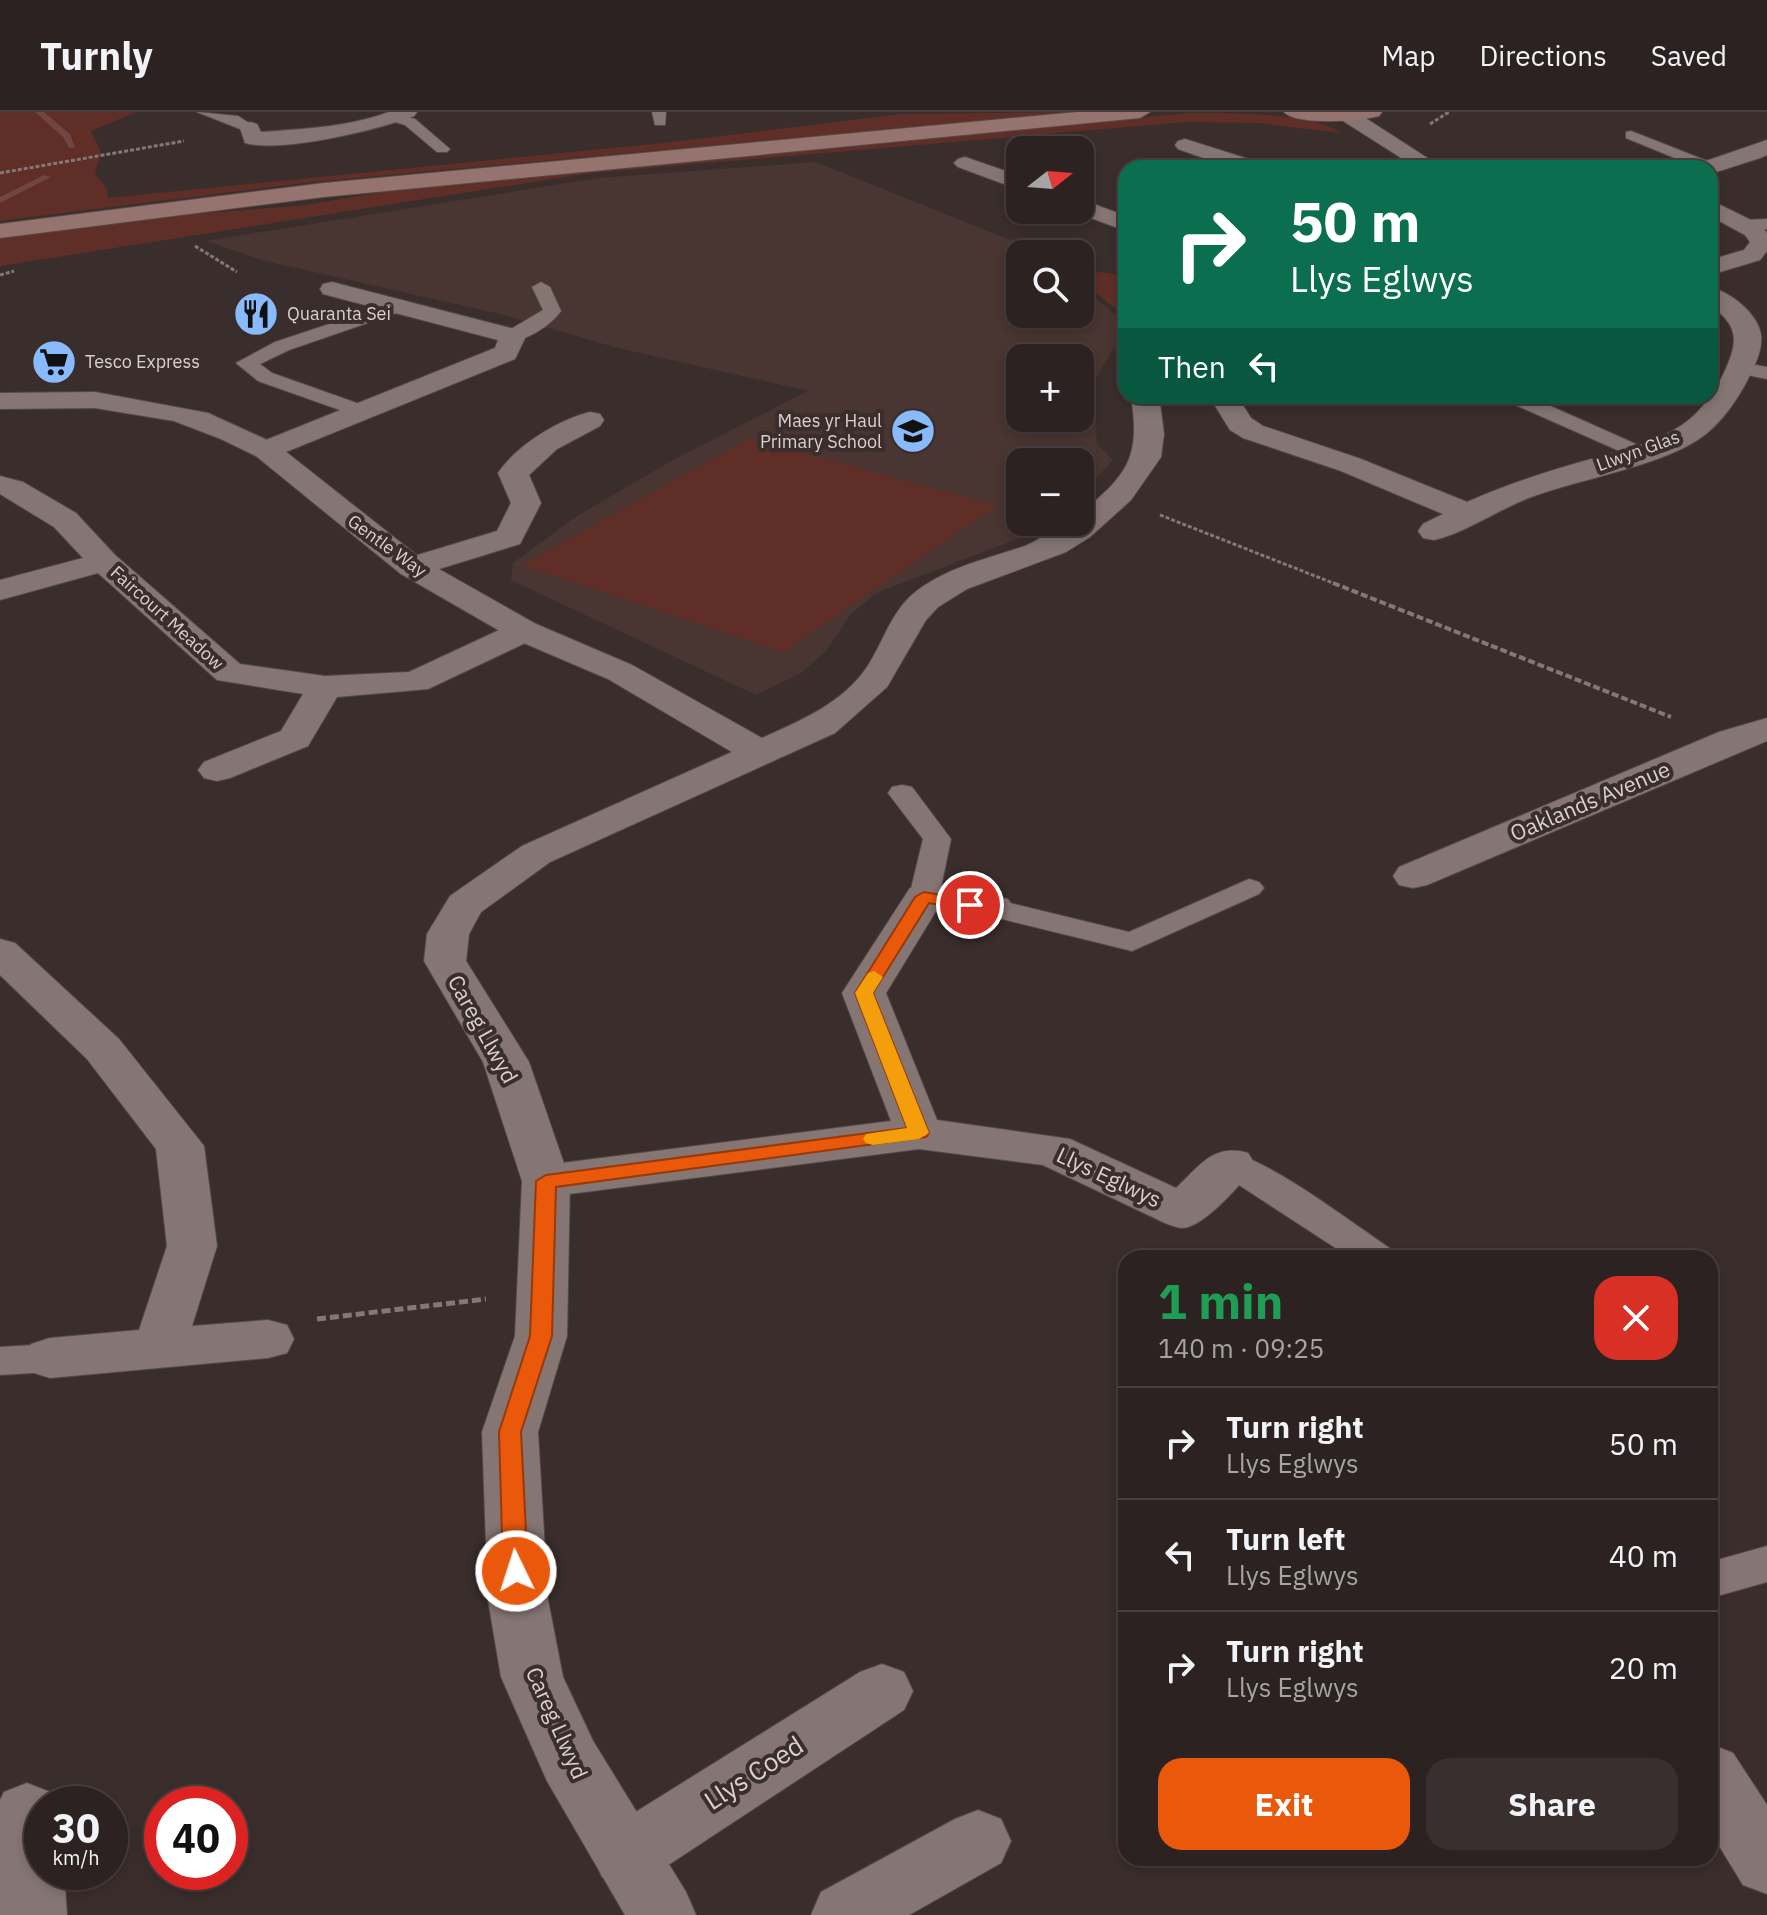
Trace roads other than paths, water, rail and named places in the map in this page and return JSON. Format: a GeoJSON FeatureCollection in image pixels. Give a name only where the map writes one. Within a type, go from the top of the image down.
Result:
{"type":"FeatureCollection","features":[{"type":"Feature","properties":{"kind":"main road"},"geometry":{"type":"LineString","coordinates":[[0,231],[324,190],[1140,112]]}},
{"type":"Feature","properties":{"kind":"main road"},"geometry":{"type":"LineString","coordinates":[[1294,112],[1347,115],[1372,112]]}},
{"type":"Feature","properties":{"kind":"street"},"geometry":{"type":"LineString","coordinates":[[222,141],[251,134],[331,133],[400,115]]}},
{"type":"Feature","properties":{"kind":"street"},"geometry":{"type":"LineString","coordinates":[[1347,115],[1419,160]]}},
{"type":"Feature","properties":{"kind":"street"},"geometry":{"type":"LineString","coordinates":[[1718,165],[1767,146]]}},
{"type":"Feature","properties":{"kind":"street"},"geometry":{"type":"LineString","coordinates":[[1185,153],[1213,155],[1228,160]]}},
{"type":"Feature","properties":{"kind":"street"},"geometry":{"type":"LineString","coordinates":[[965,163],[1006,176]]}},
{"type":"Feature","properties":{"kind":"street"},"geometry":{"type":"LineString","coordinates":[[1718,210],[1756,225],[1762,242],[1762,250],[1718,266]]}},
{"type":"Feature","properties":{"kind":"street"},"geometry":{"type":"LineString","coordinates":[[1094,211],[1118,221]]}},
{"type":"Feature","properties":{"kind":"street"},"geometry":{"type":"LineString","coordinates":[[266,450],[506,353],[513,336],[332,289]]}},
{"type":"Feature","properties":{"kind":"street","name":"Llwyn Glas"},"geometry":{"type":"LineString","coordinates":[[1434,531],[1466,513],[1548,480],[1640,453],[1692,432],[1753,370],[1747,326],[1718,298]]}},
{"type":"Feature","properties":{"kind":"street","name":"Gentle Way"},"geometry":{"type":"LineString","coordinates":[[0,401],[95,400],[174,413],[198,419],[266,450],[412,567],[524,631],[620,672],[761,753]]}},
{"type":"Feature","properties":{"kind":"street","name":"Careg Llwyd"},"geometry":{"type":"LineString","coordinates":[[662,1915],[570,1761],[532,1677],[518,1600],[510,1432],[541,1336],[546,1181],[506,1062],[445,961],[448,934],[465,905],[536,854],[822,725],[852,704],[881,673],[911,616],[924,601],[962,580],[1058,544],[1095,518],[1116,498],[1145,460],[1150,425],[1146,404]]}},
{"type":"Feature","properties":{"kind":"street"},"geometry":{"type":"LineString","coordinates":[[1228,404],[1240,424],[1253,432],[1351,465],[1466,513]]}},
{"type":"Feature","properties":{"kind":"street"},"geometry":{"type":"LineString","coordinates":[[412,567],[509,537],[526,503],[513,473],[547,443],[590,420]]}},
{"type":"Feature","properties":{"kind":"street","name":"Faircourt Meadow"},"geometry":{"type":"LineString","coordinates":[[0,485],[12,488],[65,520],[104,562],[229,673],[325,687],[416,682],[524,631]]}},
{"type":"Feature","properties":{"kind":"street","name":"Faircourt Meadow"},"geometry":{"type":"LineString","coordinates":[[0,590],[104,562]]}},
{"type":"Feature","properties":{"kind":"street"},"geometry":{"type":"LineString","coordinates":[[217,770],[295,738],[325,687]]}},
{"type":"Feature","properties":{"kind":"street","name":"Oaklands Avenue"},"geometry":{"type":"LineString","coordinates":[[1413,876],[1749,735]]}},
{"type":"Feature","properties":{"kind":"street"},"geometry":{"type":"LineString","coordinates":[[919,1133],[864,993],[924,897],[993,908]]}},
{"type":"Feature","properties":{"kind":"street"},"geometry":{"type":"LineString","coordinates":[[0,952],[103,1049],[180,1146],[192,1246],[159,1348]]}},
{"type":"Feature","properties":{"kind":"street","name":"Llys Eglwys"},"geometry":{"type":"LineString","coordinates":[[546,1181],[919,1133],[1053,1150],[1182,1211],[1231,1164]]}},
{"type":"Feature","properties":{"kind":"street"},"geometry":{"type":"LineString","coordinates":[[50,1358],[268,1339]]}},
{"type":"Feature","properties":{"kind":"street","name":"Llys Coed"},"geometry":{"type":"LineString","coordinates":[[626,1855],[882,1691]]}},
{"type":"Feature","properties":{"kind":"street"},"geometry":{"type":"LineString","coordinates":[[1718,1786],[1767,1863]]}},
{"type":"Feature","properties":{"kind":"street"},"geometry":{"type":"LineString","coordinates":[[845,1915],[978,1841]]}},
{"type":"Feature","properties":{"kind":"street"},"geometry":{"type":"LineString","coordinates":[[32,1890],[33,1915]]}},
{"type":"Feature","properties":{"kind":"lane"},"geometry":{"type":"LineString","coordinates":[[204,112],[233,119],[251,134]]}},
{"type":"Feature","properties":{"kind":"lane"},"geometry":{"type":"LineString","coordinates":[[400,115],[442,149]]}},
{"type":"Feature","properties":{"kind":"lane"},"geometry":{"type":"LineString","coordinates":[[1631,135],[1690,160]]}},
{"type":"Feature","properties":{"kind":"lane"},"geometry":{"type":"LineString","coordinates":[[513,336],[521,329],[545,321],[552,311],[541,287]]}},
{"type":"Feature","properties":{"kind":"lane"},"geometry":{"type":"LineString","coordinates":[[361,411],[265,377],[246,363],[282,346],[399,306]]}},
{"type":"Feature","properties":{"kind":"lane"},"geometry":{"type":"LineString","coordinates":[[1529,404],[1640,453]]}},
{"type":"Feature","properties":{"kind":"lane"},"geometry":{"type":"LineString","coordinates":[[902,793],[937,839],[924,897]]}},
{"type":"Feature","properties":{"kind":"lane"},"geometry":{"type":"LineString","coordinates":[[993,908],[1132,942],[1249,888]]}},
{"type":"Feature","properties":{"kind":"lane"},"geometry":{"type":"LineString","coordinates":[[1231,1164],[1366,1250]]}},
{"type":"Feature","properties":{"kind":"lane"},"geometry":{"type":"LineString","coordinates":[[0,1361],[50,1358]]}},
{"type":"Feature","properties":{"kind":"lane"},"geometry":{"type":"LineString","coordinates":[[1718,1578],[1767,1564]]}},
{"type":"Feature","properties":{"kind":"waterway"},"geometry":{"type":"LineString","coordinates":[[39,112],[67,136],[72,146]]}},
{"type":"Feature","properties":{"kind":"waterway"},"geometry":{"type":"LineString","coordinates":[[0,200],[47,177]]}},
{"type":"Feature","properties":{"kind":"place","name":"Quaranta Sei"},"geometry":{"type":"Point","coordinates":[256,314]}},
{"type":"Feature","properties":{"kind":"place","name":"Tesco Express"},"geometry":{"type":"Point","coordinates":[54,362]}},
{"type":"Feature","properties":{"kind":"place","name":"Maes yr Haul Primary School"},"geometry":{"type":"Point","coordinates":[913,431]}}]}
